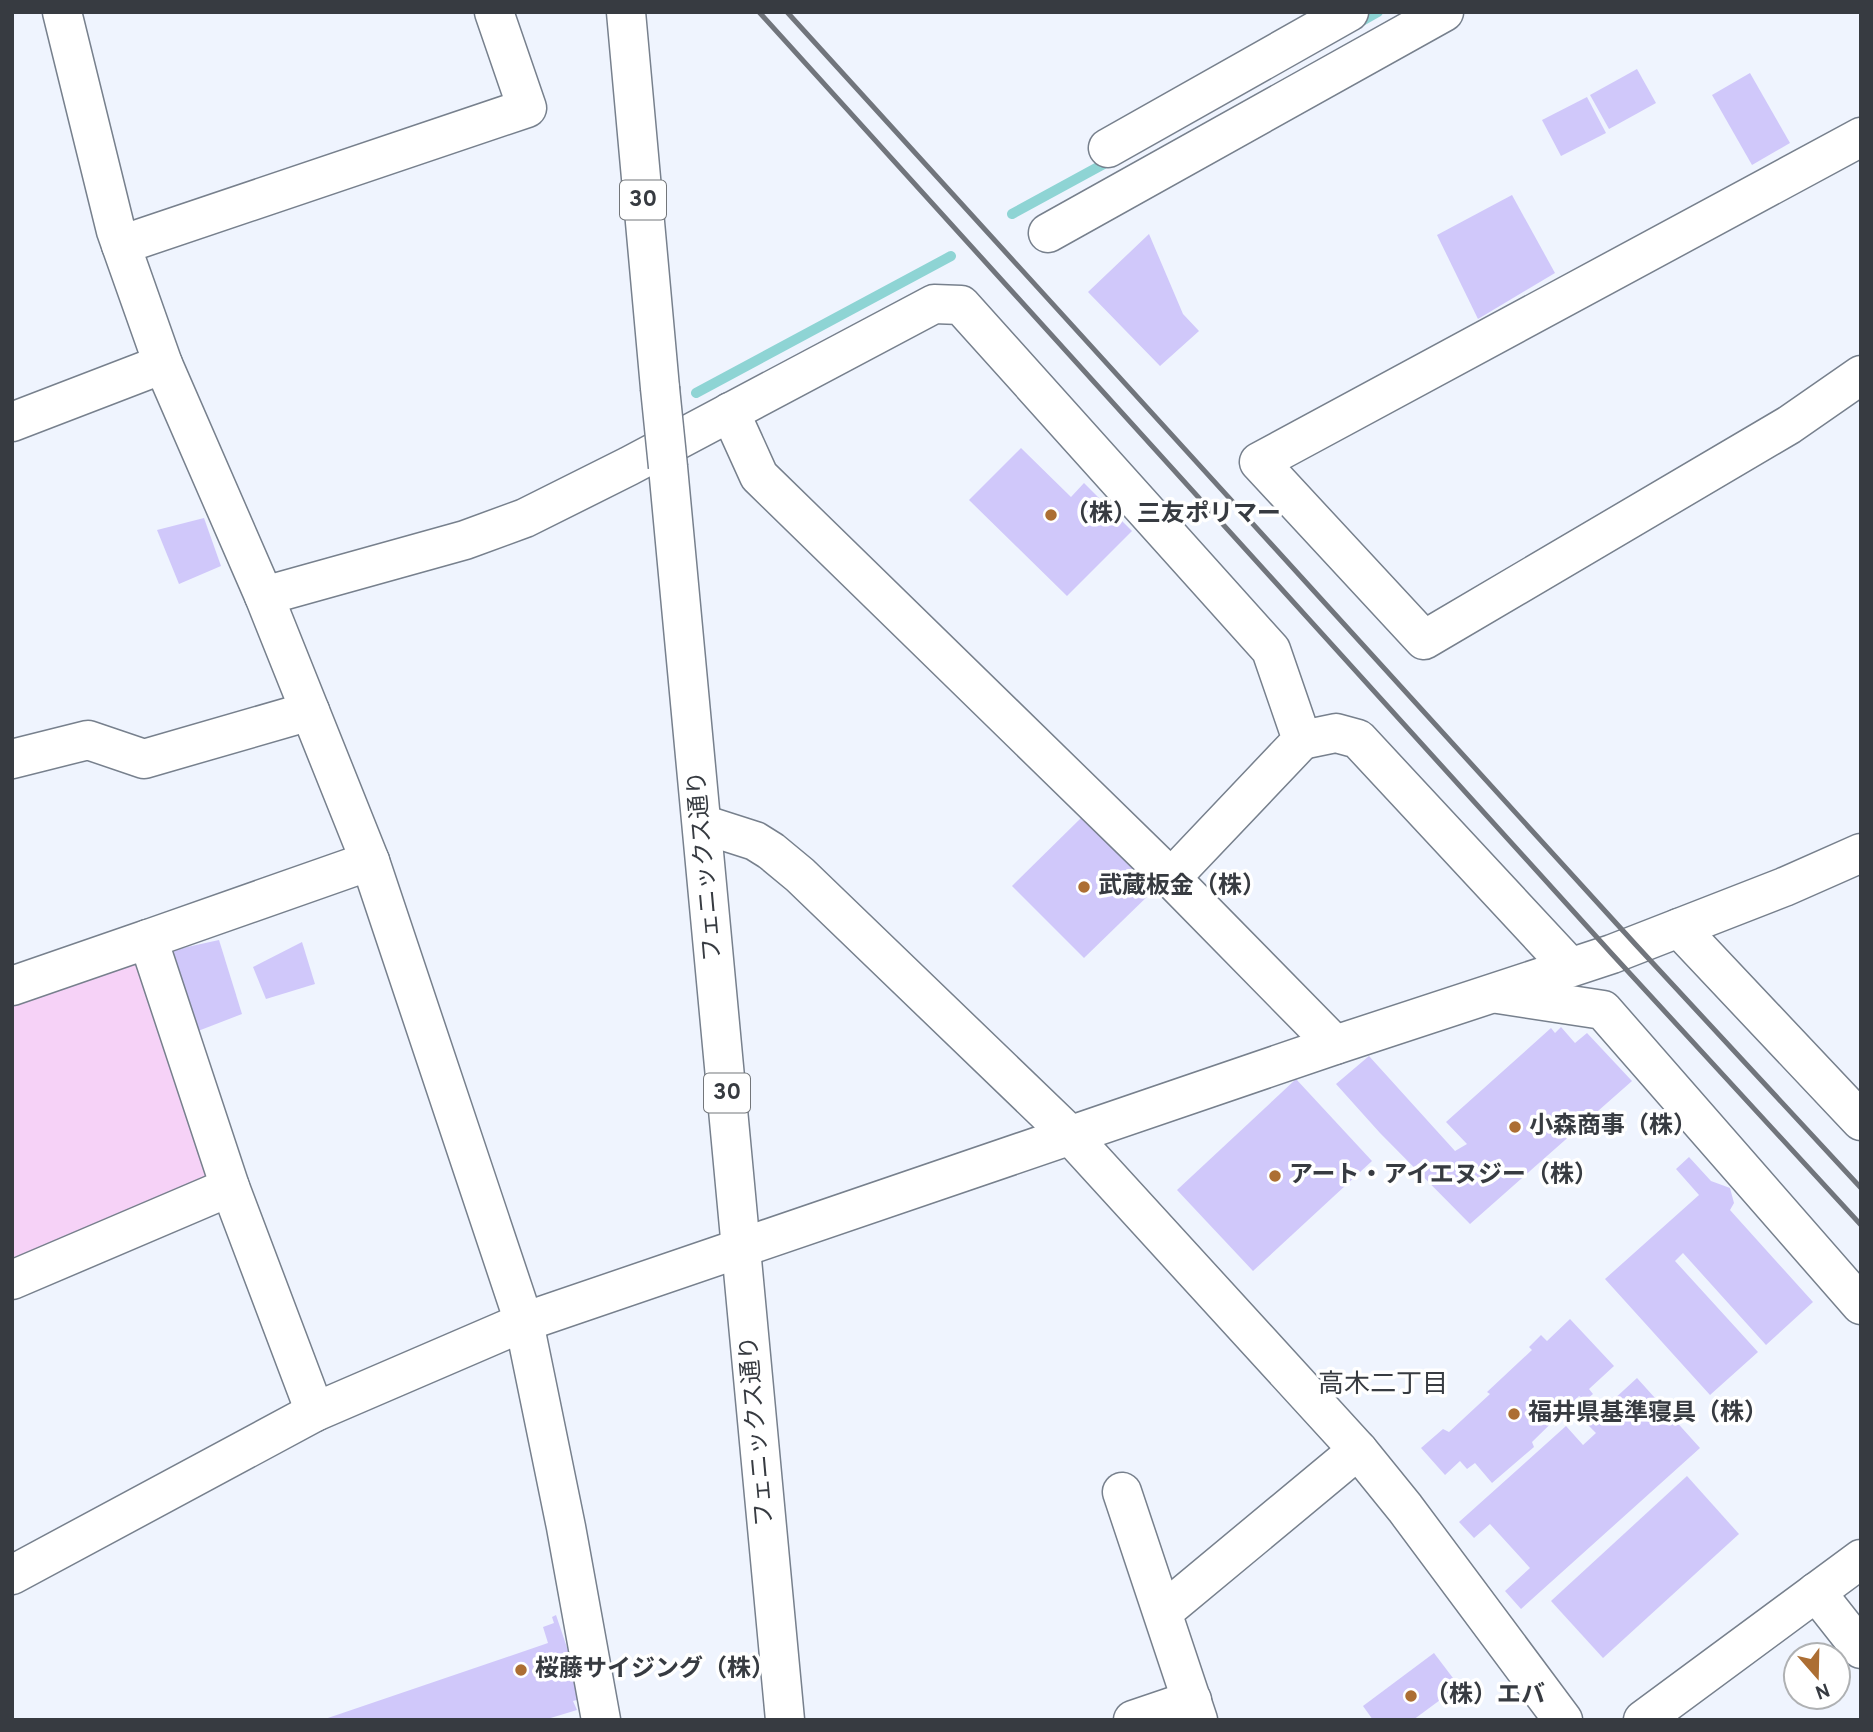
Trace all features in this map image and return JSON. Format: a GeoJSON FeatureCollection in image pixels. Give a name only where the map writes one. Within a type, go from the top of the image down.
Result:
{"type":"FeatureCollection","features":[{"type":"Feature","properties":{"kind":"street"},"geometry":{"type":"LineString","coordinates":[[62,12],[113,218],[163,365],[264,596],[370,861],[524,1322],[566,1527],[601,1720]]}},
{"type":"Feature","properties":{"kind":"street"},"geometry":{"type":"LineString","coordinates":[[121,245],[527,108],[494,12]]}},
{"type":"Feature","properties":{"kind":"street","name":"フェニックス通り"},"geometry":{"type":"LineString","coordinates":[[626,12],[785,1720]]}},
{"type":"Feature","properties":{"kind":"street"},"geometry":{"type":"LineString","coordinates":[[1108,148],[1349,12]]}},
{"type":"Feature","properties":{"kind":"street"},"geometry":{"type":"LineString","coordinates":[[1048,233],[1444,12]]}},
{"type":"Feature","properties":{"kind":"street"},"geometry":{"type":"LineString","coordinates":[[1861,137],[1259,462],[1424,640],[1789,425],[1861,375]]}},
{"type":"Feature","properties":{"kind":"street"},"geometry":{"type":"LineString","coordinates":[[264,596],[465,540],[525,518],[629,466],[934,304],[961,304],[1271,649],[1302,740]]}},
{"type":"Feature","properties":{"kind":"street"},"geometry":{"type":"LineString","coordinates":[[12,422],[163,365]]}},
{"type":"Feature","properties":{"kind":"street"},"geometry":{"type":"LineString","coordinates":[[730,412],[760,476],[1171,878],[1335,1045]]}},
{"type":"Feature","properties":{"kind":"street"},"geometry":{"type":"LineString","coordinates":[[12,760],[88,740],[144,759],[310,711]]}},
{"type":"Feature","properties":{"kind":"street"},"geometry":{"type":"LineString","coordinates":[[1171,878],[1302,740],[1336,733],[1358,739],[1570,967]]}},
{"type":"Feature","properties":{"kind":"street"},"geometry":{"type":"LineString","coordinates":[[702,824],[755,841],[800,875],[1071,1136],[1358,1450],[1405,1508],[1563,1720]]}},
{"type":"Feature","properties":{"kind":"street"},"geometry":{"type":"LineString","coordinates":[[12,1575],[315,1412],[524,1322],[1335,1045],[1612,954],[1784,887],[1861,853]]}},
{"type":"Feature","properties":{"kind":"street"},"geometry":{"type":"LineString","coordinates":[[12,986],[370,861]]}},
{"type":"Feature","properties":{"kind":"street"},"geometry":{"type":"LineString","coordinates":[[1679,928],[1861,1121]]}},
{"type":"Feature","properties":{"kind":"street"},"geometry":{"type":"LineString","coordinates":[[148,939],[230,1187],[315,1412]]}},
{"type":"Feature","properties":{"kind":"street"},"geometry":{"type":"LineString","coordinates":[[1492,993],[1603,1010],[1861,1305]]}},
{"type":"Feature","properties":{"kind":"street"},"geometry":{"type":"LineString","coordinates":[[12,1280],[230,1187]]}},
{"type":"Feature","properties":{"kind":"street"},"geometry":{"type":"LineString","coordinates":[[1163,1612],[1358,1450]]}},
{"type":"Feature","properties":{"kind":"street"},"geometry":{"type":"LineString","coordinates":[[1122,1492],[1195,1710],[1133,1720]]}},
{"type":"Feature","properties":{"kind":"street"},"geometry":{"type":"LineString","coordinates":[[1643,1720],[1861,1559]]}},
{"type":"Feature","properties":{"kind":"street"},"geometry":{"type":"LineString","coordinates":[[1815,1592],[1861,1649]]}},
{"type":"Feature","properties":{"kind":"shaded area"},"geometry":{"type":"Polygon","coordinates":[[[148,939],[230,1187],[12,1280],[12,986],[148,939]]]}},
{"type":"Feature","properties":{"kind":"building"},"geometry":{"type":"Polygon","coordinates":[[[1637,69],[1656,103],[1609,129],[1590,95],[1637,69]]]}},
{"type":"Feature","properties":{"kind":"building"},"geometry":{"type":"Polygon","coordinates":[[[1750,73],[1790,143],[1752,165],[1712,95],[1750,73]]]}},
{"type":"Feature","properties":{"kind":"building"},"geometry":{"type":"Polygon","coordinates":[[[1587,97],[1606,133],[1561,156],[1542,120],[1587,97]]]}},
{"type":"Feature","properties":{"kind":"building"},"geometry":{"type":"Polygon","coordinates":[[[1512,195],[1555,273],[1478,319],[1437,235],[1512,195]]]}},
{"type":"Feature","properties":{"kind":"building"},"geometry":{"type":"Polygon","coordinates":[[[1149,234],[1183,314],[1199,331],[1160,366],[1088,292],[1149,234]]]}},
{"type":"Feature","properties":{"kind":"building","name":"（株）三友ポリマー"},"geometry":{"type":"Polygon","coordinates":[[[1021,448],[1071,497],[1084,483],[1132,531],[1067,596],[969,500],[1021,448]]]}},
{"type":"Feature","properties":{"kind":"building"},"geometry":{"type":"Polygon","coordinates":[[[204,518],[221,566],[179,584],[157,530],[204,518]]]}},
{"type":"Feature","properties":{"kind":"building","name":"武蔵板金（株）"},"geometry":{"type":"Polygon","coordinates":[[[1081,818],[1155,889],[1084,958],[1012,886],[1081,818]]]}},
{"type":"Feature","properties":{"kind":"building"},"geometry":{"type":"Polygon","coordinates":[[[219,940],[242,1014],[198,1031],[169,951],[219,940]]]}},
{"type":"Feature","properties":{"kind":"building"},"geometry":{"type":"Polygon","coordinates":[[[302,942],[315,984],[266,999],[253,967],[302,942]]]}},
{"type":"Feature","properties":{"kind":"building","name":"小森商事（株）"},"geometry":{"type":"Polygon","coordinates":[[[1561,1027],[1575,1043],[1587,1033],[1632,1081],[1470,1224],[1336,1084],[1369,1056],[1455,1151],[1467,1144],[1446,1122],[1551,1028],[1555,1033],[1561,1027]]]}},
{"type":"Feature","properties":{"kind":"building","name":"アート・アイエヌジー（株）"},"geometry":{"type":"Polygon","coordinates":[[[1296,1079],[1372,1161],[1253,1271],[1177,1190],[1296,1079]]]}},
{"type":"Feature","properties":{"kind":"building"},"geometry":{"type":"Polygon","coordinates":[[[1689,1157],[1711,1181],[1730,1188],[1734,1203],[1730,1210],[1813,1302],[1766,1345],[1683,1253],[1675,1261],[1758,1352],[1710,1395],[1605,1279],[1699,1195],[1676,1169],[1689,1157]]]}},
{"type":"Feature","properties":{"kind":"building","name":"福井県基準寝具（株）"},"geometry":{"type":"Polygon","coordinates":[[[1570,1319],[1614,1366],[1589,1389],[1593,1394],[1586,1400],[1579,1396],[1532,1442],[1534,1447],[1492,1483],[1475,1463],[1467,1469],[1460,1461],[1445,1475],[1421,1448],[1443,1429],[1449,1432],[1490,1394],[1487,1392],[1532,1350],[1529,1347],[1541,1335],[1547,1341],[1570,1319]]]}},
{"type":"Feature","properties":{"kind":"building"},"geometry":{"type":"Polygon","coordinates":[[[1637,1378],[1700,1448],[1521,1609],[1505,1591],[1530,1568],[1490,1524],[1474,1538],[1459,1522],[1566,1426],[1583,1445],[1596,1433],[1587,1424],[1637,1378]]]}},
{"type":"Feature","properties":{"kind":"building"},"geometry":{"type":"Polygon","coordinates":[[[1687,1476],[1739,1534],[1603,1658],[1551,1601],[1687,1476]]]}},
{"type":"Feature","properties":{"kind":"building","name":"桜藤サイジング（株）"},"geometry":{"type":"Polygon","coordinates":[[[556,1615],[584,1698],[573,1701],[577,1710],[544,1720],[322,1720],[548,1643],[543,1627],[554,1623],[552,1617],[556,1615]]]}},
{"type":"Feature","properties":{"kind":"building","name":"（株）エバ"},"geometry":{"type":"Polygon","coordinates":[[[1434,1653],[1459,1686],[1413,1720],[1373,1720],[1363,1706],[1434,1653]]]}},
{"type":"Feature","properties":{"kind":"waterway"},"geometry":{"type":"LineString","coordinates":[[1355,25],[1378,12]]}},
{"type":"Feature","properties":{"kind":"waterway"},"geometry":{"type":"LineString","coordinates":[[1012,214],[1111,160]]}},
{"type":"Feature","properties":{"kind":"waterway"},"geometry":{"type":"LineString","coordinates":[[696,393],[951,256]]}},
{"type":"Feature","properties":{"kind":"railway"},"geometry":{"type":"LineString","coordinates":[[759,12],[1861,1225]]}},
{"type":"Feature","properties":{"kind":"railway"},"geometry":{"type":"LineString","coordinates":[[787,12],[1636,945],[1861,1188]]}},
{"type":"Feature","properties":{"kind":"place","name":"（株）三友ポリマー"},"geometry":{"type":"Point","coordinates":[1051,515]}},
{"type":"Feature","properties":{"kind":"place","name":"武蔵板金（株）"},"geometry":{"type":"Point","coordinates":[1084,887]}},
{"type":"Feature","properties":{"kind":"place","name":"小森商事（株）"},"geometry":{"type":"Point","coordinates":[1515,1127]}},
{"type":"Feature","properties":{"kind":"place","name":"アート・アイエヌジー（株）"},"geometry":{"type":"Point","coordinates":[1275,1176]}},
{"type":"Feature","properties":{"kind":"place","name":"福井県基準寝具（株）"},"geometry":{"type":"Point","coordinates":[1514,1414]}},
{"type":"Feature","properties":{"kind":"place","name":"桜藤サイジング（株）"},"geometry":{"type":"Point","coordinates":[521,1670]}},
{"type":"Feature","properties":{"kind":"place","name":"（株）エバ"},"geometry":{"type":"Point","coordinates":[1411,1696]}},
{"type":"Feature","properties":{"kind":"district","name":"高木二丁目"},"geometry":{"type":"Point","coordinates":[1383,1385]}}]}
